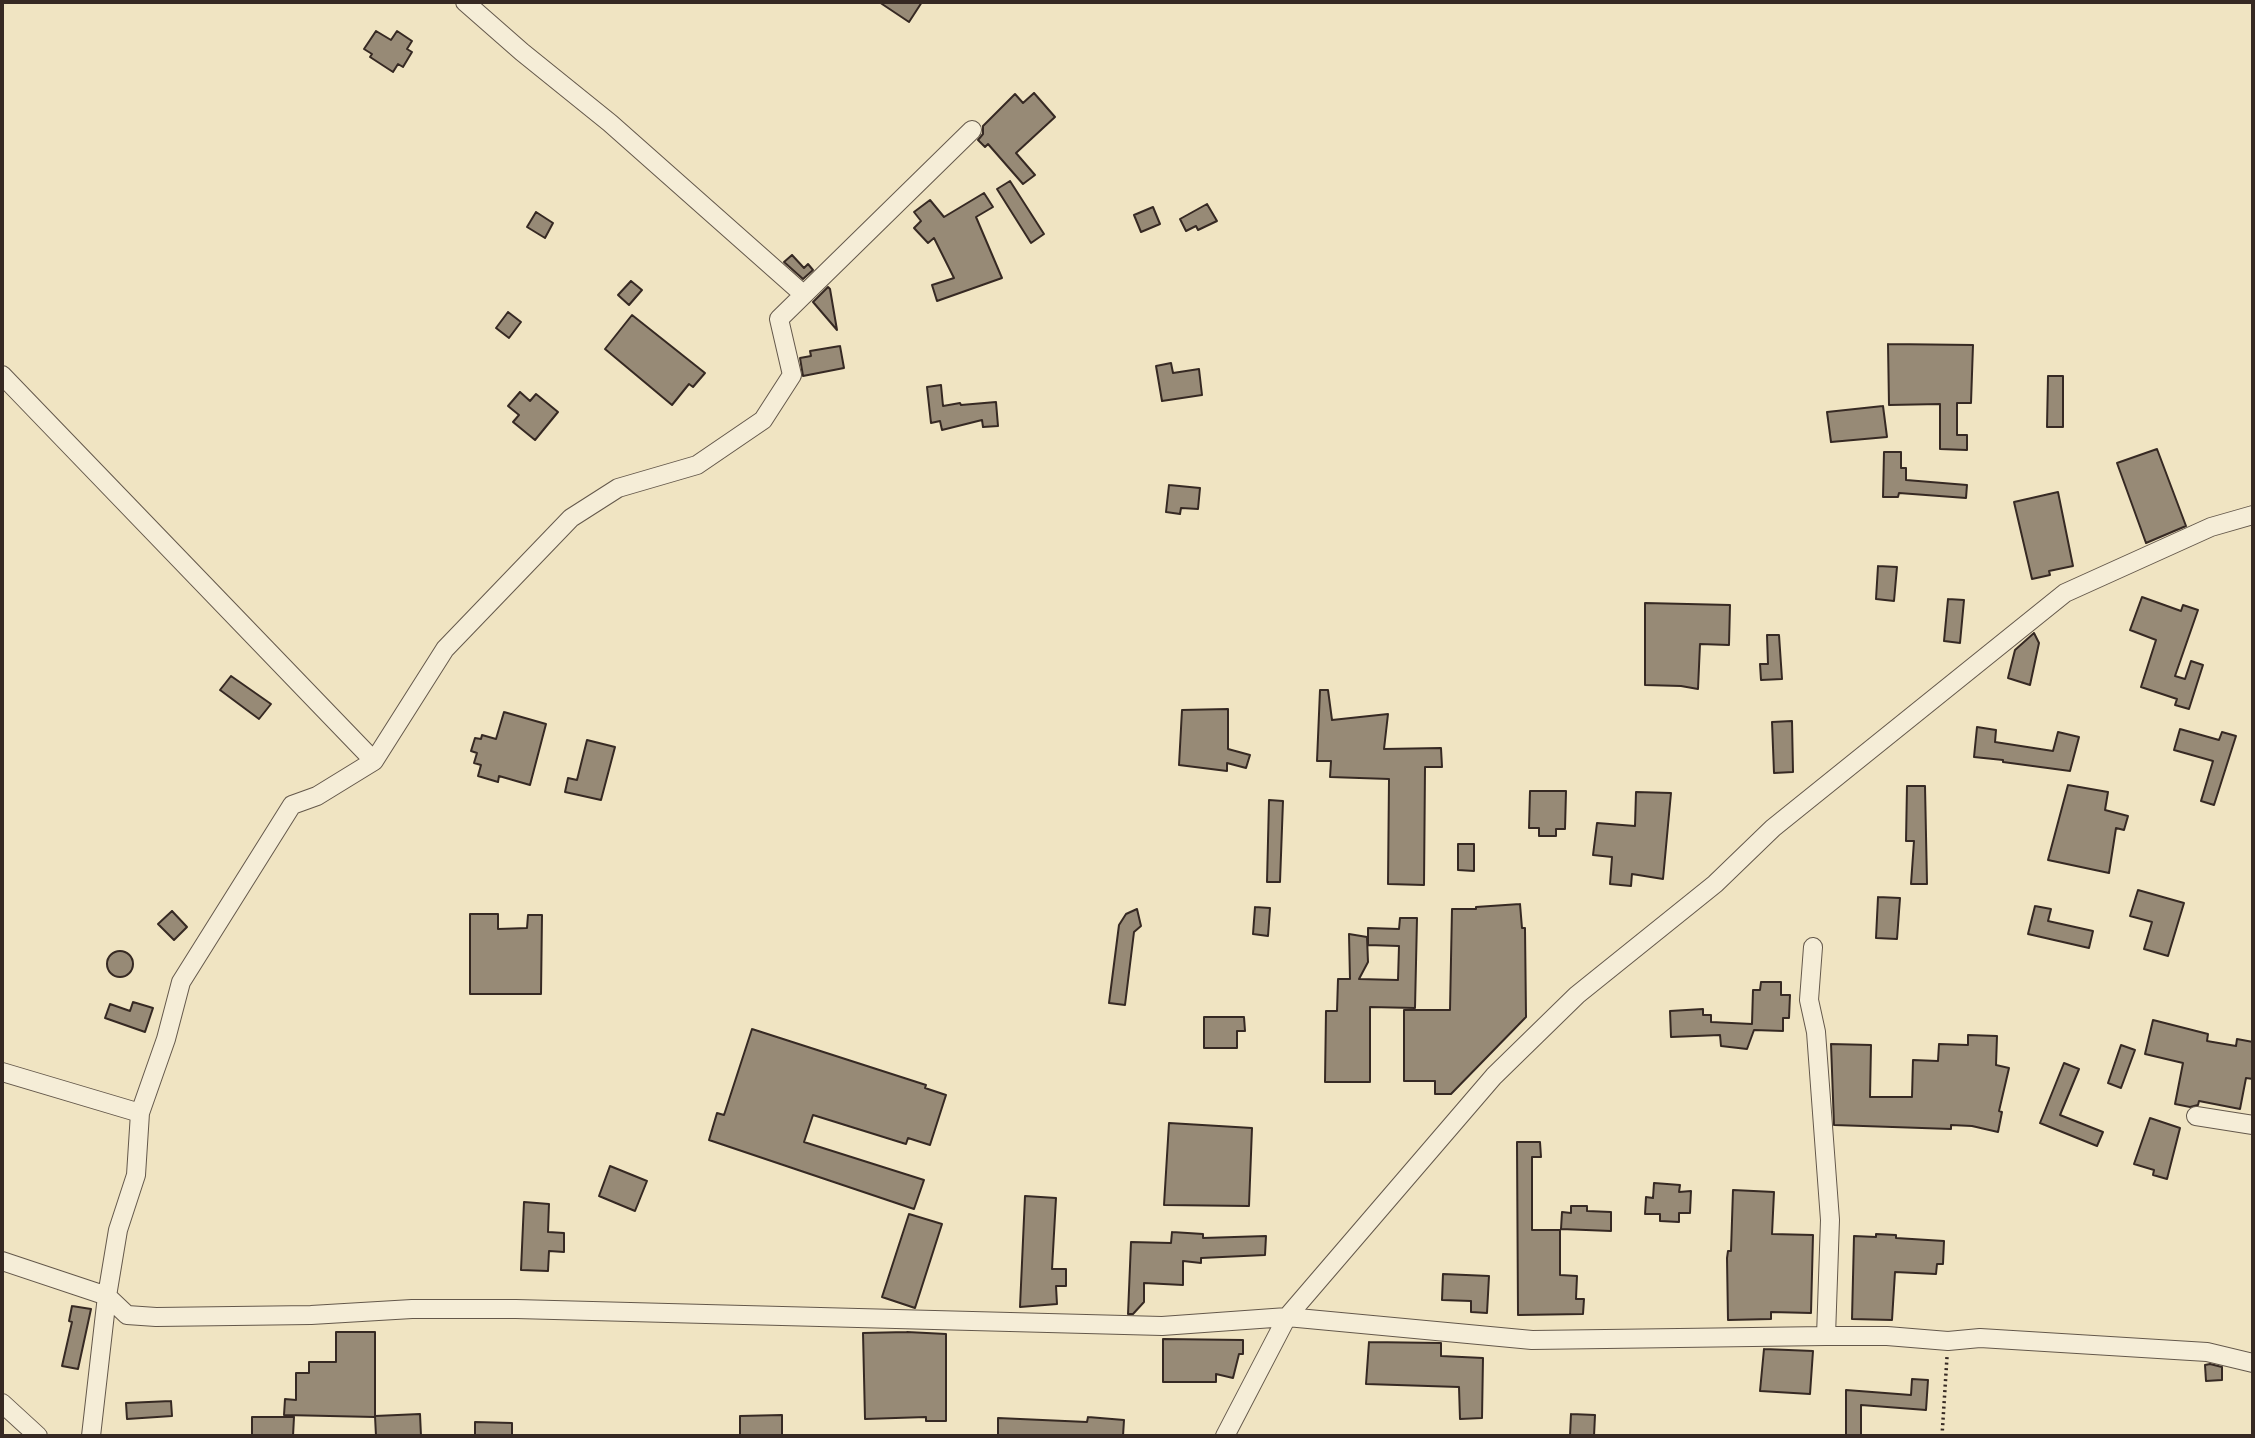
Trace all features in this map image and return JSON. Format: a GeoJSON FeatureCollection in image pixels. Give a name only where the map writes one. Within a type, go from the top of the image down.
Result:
{"type":"FeatureCollection","features":[{"type":"Feature","properties":{"kind":"street"},"geometry":{"type":"LineString","coordinates":[[465,2],[610,123],[803,294]]}},
{"type":"Feature","properties":{"kind":"street"},"geometry":{"type":"LineString","coordinates":[[91,1436],[107,1296],[118,1230],[136,1175],[140,1114],[166,1038],[181,982],[292,805],[317,796],[374,761],[445,649],[571,519],[618,488],[697,465],[763,420],[792,375],[779,319],[972,130]]}},
{"type":"Feature","properties":{"kind":"street"},"geometry":{"type":"LineString","coordinates":[[2,375],[374,761]]}},
{"type":"Feature","properties":{"kind":"street"},"geometry":{"type":"LineString","coordinates":[[1225,1436],[1287,1317],[1494,1076],[1577,995],[1715,884],[1773,828],[2065,593],[2211,527],[2253,515]]}},
{"type":"Feature","properties":{"kind":"street"},"geometry":{"type":"LineString","coordinates":[[1813,947],[1809,1000],[1816,1032],[1830,1220],[1826,1336]]}},
{"type":"Feature","properties":{"kind":"street"},"geometry":{"type":"LineString","coordinates":[[2,1072],[140,1114]]}},
{"type":"Feature","properties":{"kind":"street"},"geometry":{"type":"LineString","coordinates":[[2196,1116],[2253,1125]]}},
{"type":"Feature","properties":{"kind":"street"},"geometry":{"type":"LineString","coordinates":[[2,1261],[107,1296],[127,1315],[156,1317],[516,1308],[1162,1326],[1287,1317],[1532,1340],[1886,1336],[1948,1341],[1980,1338],[2207,1352],[2253,1363]]}},
{"type":"Feature","properties":{"kind":"street"},"geometry":{"type":"LineString","coordinates":[[2,1403],[38,1436]]}},
{"type":"Feature","properties":{"kind":"path"},"geometry":{"type":"LineString","coordinates":[[1942,1436],[1948,1341]]}},
{"type":"Feature","properties":{"kind":"building"},"geometry":{"type":"Polygon","coordinates":[[[879,2],[922,2],[909,22],[879,2]]]}},
{"type":"Feature","properties":{"kind":"building"},"geometry":{"type":"Polygon","coordinates":[[[376,31],[391,40],[397,31],[412,41],[407,49],[412,52],[403,67],[398,64],[393,72],[370,57],[372,54],[364,49],[376,31]]]}},
{"type":"Feature","properties":{"kind":"building"},"geometry":{"type":"Polygon","coordinates":[[[1034,93],[1055,117],[1016,153],[1035,175],[1023,184],[988,144],[985,147],[978,140],[983,134],[983,126],[1015,94],[1023,103],[1034,93]]]}},
{"type":"Feature","properties":{"kind":"building"},"geometry":{"type":"Polygon","coordinates":[[[1010,181],[1044,234],[1031,243],[997,189],[1010,181]]]}},
{"type":"Feature","properties":{"kind":"building"},"geometry":{"type":"Polygon","coordinates":[[[984,193],[993,207],[976,217],[1002,278],[937,301],[932,285],[954,278],[934,238],[928,243],[914,228],[921,221],[914,212],[930,200],[944,217],[984,193]]]}},
{"type":"Feature","properties":{"kind":"building"},"geometry":{"type":"Polygon","coordinates":[[[1207,204],[1217,221],[1198,230],[1196,226],[1186,231],[1180,219],[1207,204]]]}},
{"type":"Feature","properties":{"kind":"building"},"geometry":{"type":"Polygon","coordinates":[[[1153,207],[1160,224],[1141,232],[1134,215],[1153,207]]]}},
{"type":"Feature","properties":{"kind":"building"},"geometry":{"type":"Polygon","coordinates":[[[536,212],[553,223],[545,238],[527,227],[536,212]]]}},
{"type":"Feature","properties":{"kind":"building"},"geometry":{"type":"Polygon","coordinates":[[[792,255],[804,268],[808,264],[813,270],[803,279],[784,262],[792,255]]]}},
{"type":"Feature","properties":{"kind":"building"},"geometry":{"type":"Polygon","coordinates":[[[631,281],[642,290],[629,305],[618,295],[631,281]]]}},
{"type":"Feature","properties":{"kind":"building"},"geometry":{"type":"Polygon","coordinates":[[[828,287],[830,289],[837,330],[813,302],[828,287]]]}},
{"type":"Feature","properties":{"kind":"building"},"geometry":{"type":"Polygon","coordinates":[[[508,312],[521,322],[509,338],[496,328],[508,312]]]}},
{"type":"Feature","properties":{"kind":"building"},"geometry":{"type":"Polygon","coordinates":[[[632,315],[705,373],[693,387],[689,384],[672,405],[605,349],[632,315]]]}},
{"type":"Feature","properties":{"kind":"building"},"geometry":{"type":"Polygon","coordinates":[[[1888,344],[1973,345],[1971,403],[1957,403],[1957,435],[1967,435],[1967,450],[1940,449],[1940,404],[1889,405],[1888,344]]]}},
{"type":"Feature","properties":{"kind":"building"},"geometry":{"type":"Polygon","coordinates":[[[840,346],[844,368],[803,376],[800,358],[811,356],[810,351],[840,346]]]}},
{"type":"Feature","properties":{"kind":"building"},"geometry":{"type":"Polygon","coordinates":[[[1171,363],[1173,373],[1199,369],[1202,395],[1162,401],[1156,366],[1171,363]]]}},
{"type":"Feature","properties":{"kind":"building"},"geometry":{"type":"Polygon","coordinates":[[[2048,376],[2063,376],[2063,427],[2047,427],[2048,376]]]}},
{"type":"Feature","properties":{"kind":"building"},"geometry":{"type":"Polygon","coordinates":[[[941,385],[943,406],[996,402],[998,426],[983,427],[982,420],[942,430],[940,421],[931,423],[927,387],[941,385]]]}},
{"type":"Feature","properties":{"kind":"building"},"geometry":{"type":"Polygon","coordinates":[[[520,392],[530,401],[536,394],[558,412],[535,440],[513,422],[519,415],[508,406],[520,392]]]}},
{"type":"Feature","properties":{"kind":"building"},"geometry":{"type":"Polygon","coordinates":[[[1883,406],[1887,437],[1831,442],[1827,412],[1883,406]]]}},
{"type":"Feature","properties":{"kind":"building"},"geometry":{"type":"Polygon","coordinates":[[[2157,449],[2186,526],[2146,543],[2117,463],[2157,449]]]}},
{"type":"Feature","properties":{"kind":"building"},"geometry":{"type":"Polygon","coordinates":[[[1884,452],[1901,452],[1901,468],[1906,468],[1906,480],[1967,485],[1966,498],[1899,493],[1898,497],[1883,497],[1884,452]]]}},
{"type":"Feature","properties":{"kind":"building"},"geometry":{"type":"Polygon","coordinates":[[[1169,485],[1200,488],[1198,509],[1181,508],[1180,514],[1166,512],[1169,485]]]}},
{"type":"Feature","properties":{"kind":"building"},"geometry":{"type":"Polygon","coordinates":[[[2058,492],[2073,566],[2049,571],[2050,575],[2032,579],[2014,502],[2058,492]]]}},
{"type":"Feature","properties":{"kind":"building"},"geometry":{"type":"Polygon","coordinates":[[[1878,566],[1897,567],[1894,601],[1876,599],[1878,566]]]}},
{"type":"Feature","properties":{"kind":"building"},"geometry":{"type":"Polygon","coordinates":[[[2142,597],[2181,611],[2183,605],[2198,610],[2175,676],[2185,679],[2191,661],[2203,665],[2189,709],[2175,705],[2177,699],[2141,687],[2156,640],[2130,630],[2142,597]]]}},
{"type":"Feature","properties":{"kind":"building"},"geometry":{"type":"Polygon","coordinates":[[[1948,599],[1964,600],[1960,643],[1944,641],[1948,599]]]}},
{"type":"Feature","properties":{"kind":"building"},"geometry":{"type":"Polygon","coordinates":[[[1645,603],[1730,605],[1729,645],[1700,644],[1698,689],[1645,685],[1645,603]]]}},
{"type":"Feature","properties":{"kind":"building"},"geometry":{"type":"Polygon","coordinates":[[[2034,633],[2039,643],[2030,685],[2008,678],[2015,650],[2034,633]]]}},
{"type":"Feature","properties":{"kind":"building"},"geometry":{"type":"Polygon","coordinates":[[[1767,635],[1779,635],[1782,679],[1761,680],[1760,664],[1768,664],[1767,635]]]}},
{"type":"Feature","properties":{"kind":"building"},"geometry":{"type":"Polygon","coordinates":[[[231,676],[271,704],[259,719],[220,690],[231,676]]]}},
{"type":"Feature","properties":{"kind":"building"},"geometry":{"type":"Polygon","coordinates":[[[1320,690],[1328,690],[1332,720],[1388,714],[1384,749],[1441,748],[1442,767],[1425,767],[1424,885],[1388,884],[1389,779],[1330,777],[1331,761],[1317,761],[1320,690]]]}},
{"type":"Feature","properties":{"kind":"building"},"geometry":{"type":"Polygon","coordinates":[[[1228,709],[1228,749],[1250,755],[1246,768],[1227,763],[1227,771],[1179,765],[1182,710],[1228,709]]]}},
{"type":"Feature","properties":{"kind":"building"},"geometry":{"type":"Polygon","coordinates":[[[504,712],[546,724],[530,785],[499,776],[498,782],[478,776],[481,765],[474,763],[477,753],[471,751],[475,738],[481,739],[482,735],[496,739],[504,712]]]}},
{"type":"Feature","properties":{"kind":"building"},"geometry":{"type":"Polygon","coordinates":[[[1792,721],[1793,772],[1774,773],[1772,722],[1792,721]]]}},
{"type":"Feature","properties":{"kind":"building"},"geometry":{"type":"Polygon","coordinates":[[[1977,727],[1996,730],[1995,742],[2053,751],[2058,732],[2079,737],[2070,771],[1974,757],[1977,727]]]}},
{"type":"Feature","properties":{"kind":"building"},"geometry":{"type":"Polygon","coordinates":[[[2180,729],[2219,740],[2222,732],[2236,736],[2214,805],[2201,801],[2213,761],[2174,750],[2180,729]]]}},
{"type":"Feature","properties":{"kind":"building"},"geometry":{"type":"Polygon","coordinates":[[[587,740],[615,747],[601,800],[565,792],[568,778],[577,780],[587,740]]]}},
{"type":"Feature","properties":{"kind":"building"},"geometry":{"type":"Polygon","coordinates":[[[2068,785],[2108,792],[2105,810],[2128,816],[2124,830],[2116,828],[2109,873],[2048,860],[2068,785]]]}},
{"type":"Feature","properties":{"kind":"building"},"geometry":{"type":"Polygon","coordinates":[[[1907,786],[1925,786],[1927,884],[1911,884],[1914,841],[1906,841],[1907,786]]]}},
{"type":"Feature","properties":{"kind":"building"},"geometry":{"type":"Polygon","coordinates":[[[1530,791],[1566,791],[1565,829],[1556,829],[1556,836],[1539,836],[1539,828],[1529,828],[1530,791]]]}},
{"type":"Feature","properties":{"kind":"building"},"geometry":{"type":"Polygon","coordinates":[[[1636,792],[1671,793],[1663,879],[1632,874],[1631,886],[1610,884],[1612,857],[1593,855],[1597,823],[1635,826],[1636,792]]]}},
{"type":"Feature","properties":{"kind":"building"},"geometry":{"type":"Polygon","coordinates":[[[1269,800],[1283,801],[1280,882],[1267,882],[1269,800]]]}},
{"type":"Feature","properties":{"kind":"building"},"geometry":{"type":"Polygon","coordinates":[[[1458,844],[1474,844],[1474,871],[1458,870],[1458,844]]]}},
{"type":"Feature","properties":{"kind":"building"},"geometry":{"type":"Polygon","coordinates":[[[2138,890],[2184,903],[2168,956],[2144,949],[2152,922],[2130,916],[2138,890]]]}},
{"type":"Feature","properties":{"kind":"building"},"geometry":{"type":"Polygon","coordinates":[[[1878,897],[1900,898],[1897,939],[1876,938],[1878,897]]]}},
{"type":"Feature","properties":{"kind":"building"},"geometry":{"type":"Polygon","coordinates":[[[1520,904],[1522,928],[1525,928],[1526,1017],[1451,1094],[1435,1094],[1435,1081],[1404,1081],[1404,1010],[1450,1010],[1452,909],[1520,904]]]}},
{"type":"Feature","properties":{"kind":"building"},"geometry":{"type":"Polygon","coordinates":[[[2035,906],[2051,909],[2048,921],[2093,931],[2089,948],[2028,934],[2035,906]]]}},
{"type":"Feature","properties":{"kind":"building"},"geometry":{"type":"Polygon","coordinates":[[[1255,907],[1270,908],[1268,936],[1253,934],[1255,907]]]}},
{"type":"Feature","properties":{"kind":"building"},"geometry":{"type":"Polygon","coordinates":[[[1137,909],[1141,926],[1134,932],[1125,1005],[1109,1003],[1119,925],[1126,914],[1137,909]]]}},
{"type":"Feature","properties":{"kind":"building"},"geometry":{"type":"Polygon","coordinates":[[[172,911],[187,927],[174,940],[158,924],[172,911]]]}},
{"type":"Feature","properties":{"kind":"building"},"geometry":{"type":"Polygon","coordinates":[[[470,914],[498,914],[498,929],[527,928],[528,915],[542,915],[541,994],[470,994],[470,914]]]}},
{"type":"Feature","properties":{"kind":"building"},"geometry":{"type":"Polygon","coordinates":[[[1400,918],[1417,918],[1415,1008],[1370,1007],[1370,1082],[1325,1082],[1326,1011],[1337,1011],[1338,979],[1350,979],[1349,934],[1367,937],[1368,962],[1359,979],[1398,980],[1399,946],[1368,945],[1368,928],[1399,929],[1400,918]]]}},
{"type":"Feature","properties":{"kind":"building"},"geometry":{"type":"Polygon","coordinates":[[[120,951],[129,955],[133,964],[129,973],[120,977],[111,973],[107,964],[111,955],[120,951]]]}},
{"type":"Feature","properties":{"kind":"building"},"geometry":{"type":"Polygon","coordinates":[[[1761,982],[1781,982],[1781,995],[1790,995],[1789,1018],[1783,1018],[1783,1031],[1754,1030],[1747,1049],[1721,1046],[1720,1035],[1671,1037],[1670,1011],[1703,1009],[1703,1015],[1711,1015],[1711,1022],[1752,1024],[1753,990],[1760,990],[1761,982]]]}},
{"type":"Feature","properties":{"kind":"building"},"geometry":{"type":"Polygon","coordinates":[[[133,1002],[153,1008],[145,1032],[105,1018],[110,1004],[130,1011],[133,1002]]]}},
{"type":"Feature","properties":{"kind":"building"},"geometry":{"type":"Polygon","coordinates":[[[1204,1017],[1244,1017],[1245,1031],[1237,1031],[1237,1048],[1204,1048],[1204,1017]]]}},
{"type":"Feature","properties":{"kind":"building"},"geometry":{"type":"Polygon","coordinates":[[[2153,1020],[2208,1034],[2207,1041],[2236,1046],[2237,1039],[2253,1042],[2253,1079],[2246,1078],[2240,1109],[2199,1101],[2198,1105],[2190,1107],[2175,1104],[2183,1063],[2145,1054],[2153,1020]]]}},
{"type":"Feature","properties":{"kind":"building"},"geometry":{"type":"Polygon","coordinates":[[[752,1029],[926,1085],[925,1088],[946,1095],[930,1145],[908,1138],[906,1144],[813,1115],[804,1142],[924,1180],[914,1209],[709,1140],[717,1113],[724,1115],[752,1029]]]}},
{"type":"Feature","properties":{"kind":"building"},"geometry":{"type":"Polygon","coordinates":[[[1968,1035],[1997,1036],[1996,1065],[2009,1068],[1999,1111],[2002,1112],[1998,1132],[1972,1126],[1951,1125],[1951,1129],[1834,1125],[1831,1044],[1871,1045],[1870,1097],[1912,1097],[1913,1060],[1938,1061],[1939,1044],[1968,1045],[1968,1035]]]}},
{"type":"Feature","properties":{"kind":"building"},"geometry":{"type":"Polygon","coordinates":[[[2121,1045],[2135,1050],[2121,1088],[2108,1083],[2121,1045]]]}},
{"type":"Feature","properties":{"kind":"building"},"geometry":{"type":"Polygon","coordinates":[[[2064,1063],[2079,1069],[2060,1115],[2103,1132],[2097,1146],[2040,1123],[2064,1063]]]}},
{"type":"Feature","properties":{"kind":"building"},"geometry":{"type":"Polygon","coordinates":[[[2150,1118],[2180,1128],[2167,1179],[2153,1175],[2154,1170],[2134,1164],[2150,1118]]]}},
{"type":"Feature","properties":{"kind":"building"},"geometry":{"type":"Polygon","coordinates":[[[1169,1123],[1252,1128],[1249,1206],[1164,1205],[1169,1123]]]}},
{"type":"Feature","properties":{"kind":"building"},"geometry":{"type":"Polygon","coordinates":[[[1517,1142],[1540,1142],[1541,1157],[1532,1157],[1532,1230],[1560,1230],[1560,1275],[1577,1276],[1576,1299],[1584,1299],[1583,1314],[1518,1315],[1517,1142]]]}},
{"type":"Feature","properties":{"kind":"building"},"geometry":{"type":"Polygon","coordinates":[[[610,1166],[647,1181],[635,1211],[599,1196],[610,1166]]]}},
{"type":"Feature","properties":{"kind":"building"},"geometry":{"type":"Polygon","coordinates":[[[1654,1183],[1680,1185],[1679,1192],[1691,1191],[1690,1213],[1679,1213],[1679,1222],[1660,1221],[1660,1214],[1645,1214],[1646,1197],[1653,1198],[1654,1183]]]}},
{"type":"Feature","properties":{"kind":"building"},"geometry":{"type":"Polygon","coordinates":[[[1733,1190],[1774,1192],[1772,1234],[1813,1235],[1811,1313],[1771,1312],[1771,1319],[1728,1320],[1727,1258],[1728,1251],[1731,1251],[1733,1190]]]}},
{"type":"Feature","properties":{"kind":"building"},"geometry":{"type":"Polygon","coordinates":[[[1025,1196],[1056,1198],[1052,1269],[1066,1269],[1066,1286],[1056,1286],[1057,1304],[1020,1307],[1025,1196]]]}},
{"type":"Feature","properties":{"kind":"building"},"geometry":{"type":"Polygon","coordinates":[[[524,1202],[549,1204],[548,1232],[564,1233],[564,1252],[549,1251],[548,1271],[521,1270],[524,1202]]]}},
{"type":"Feature","properties":{"kind":"building"},"geometry":{"type":"Polygon","coordinates":[[[1571,1206],[1587,1206],[1587,1211],[1611,1212],[1611,1231],[1561,1229],[1562,1212],[1571,1213],[1571,1206]]]}},
{"type":"Feature","properties":{"kind":"building"},"geometry":{"type":"Polygon","coordinates":[[[909,1214],[942,1224],[915,1308],[882,1297],[909,1214]]]}},
{"type":"Feature","properties":{"kind":"building"},"geometry":{"type":"Polygon","coordinates":[[[1172,1232],[1203,1234],[1203,1238],[1266,1236],[1265,1255],[1201,1258],[1201,1263],[1183,1261],[1183,1285],[1144,1283],[1144,1302],[1133,1314],[1128,1314],[1131,1242],[1171,1243],[1172,1232]]]}},
{"type":"Feature","properties":{"kind":"building"},"geometry":{"type":"Polygon","coordinates":[[[1876,1234],[1944,1241],[1943,1264],[1937,1264],[1936,1274],[1895,1272],[1892,1320],[1852,1319],[1854,1236],[1876,1237],[1876,1234]]]}},
{"type":"Feature","properties":{"kind":"building"},"geometry":{"type":"Polygon","coordinates":[[[1443,1274],[1489,1276],[1487,1313],[1471,1312],[1471,1301],[1442,1300],[1443,1274]]]}},
{"type":"Feature","properties":{"kind":"building"},"geometry":{"type":"Polygon","coordinates":[[[72,1306],[91,1309],[78,1369],[62,1366],[72,1322],[69,1321],[72,1306]]]}},
{"type":"Feature","properties":{"kind":"building"},"geometry":{"type":"Polygon","coordinates":[[[336,1332],[375,1332],[375,1417],[284,1415],[285,1399],[296,1400],[296,1373],[309,1373],[309,1362],[336,1362],[336,1332]]]}},
{"type":"Feature","properties":{"kind":"building"},"geometry":{"type":"Polygon","coordinates":[[[863,1333],[946,1334],[946,1421],[926,1421],[926,1417],[865,1419],[863,1333]]]}},
{"type":"Feature","properties":{"kind":"building"},"geometry":{"type":"Polygon","coordinates":[[[1163,1339],[1243,1340],[1243,1354],[1239,1354],[1233,1378],[1216,1374],[1216,1382],[1163,1382],[1163,1339]]]}},
{"type":"Feature","properties":{"kind":"building"},"geometry":{"type":"Polygon","coordinates":[[[1369,1342],[1441,1343],[1441,1356],[1483,1358],[1482,1418],[1460,1419],[1459,1387],[1366,1384],[1369,1342]]]}},
{"type":"Feature","properties":{"kind":"building"},"geometry":{"type":"Polygon","coordinates":[[[1764,1349],[1813,1351],[1810,1394],[1760,1391],[1764,1349]]]}},
{"type":"Feature","properties":{"kind":"building"},"geometry":{"type":"Polygon","coordinates":[[[2205,1365],[2222,1367],[2222,1380],[2206,1381],[2205,1365]]]}},
{"type":"Feature","properties":{"kind":"building"},"geometry":{"type":"Polygon","coordinates":[[[1912,1379],[1928,1380],[1926,1410],[1861,1405],[1861,1436],[1846,1436],[1846,1390],[1911,1395],[1912,1379]]]}},
{"type":"Feature","properties":{"kind":"building"},"geometry":{"type":"Polygon","coordinates":[[[171,1401],[172,1416],[127,1419],[126,1403],[171,1401]]]}},
{"type":"Feature","properties":{"kind":"building"},"geometry":{"type":"Polygon","coordinates":[[[420,1414],[421,1436],[376,1436],[375,1416],[420,1414]]]}},
{"type":"Feature","properties":{"kind":"building"},"geometry":{"type":"Polygon","coordinates":[[[1571,1414],[1595,1415],[1594,1436],[1570,1436],[1571,1414]]]}},
{"type":"Feature","properties":{"kind":"building"},"geometry":{"type":"Polygon","coordinates":[[[782,1415],[782,1436],[740,1436],[740,1416],[782,1415]]]}},
{"type":"Feature","properties":{"kind":"building"},"geometry":{"type":"Polygon","coordinates":[[[252,1417],[294,1417],[293,1436],[252,1436],[252,1417]]]}},
{"type":"Feature","properties":{"kind":"building"},"geometry":{"type":"Polygon","coordinates":[[[1088,1417],[1124,1420],[1123,1436],[998,1436],[998,1418],[1087,1422],[1088,1417]]]}},
{"type":"Feature","properties":{"kind":"building"},"geometry":{"type":"Polygon","coordinates":[[[475,1422],[512,1423],[512,1436],[475,1436],[475,1422]]]}}]}
